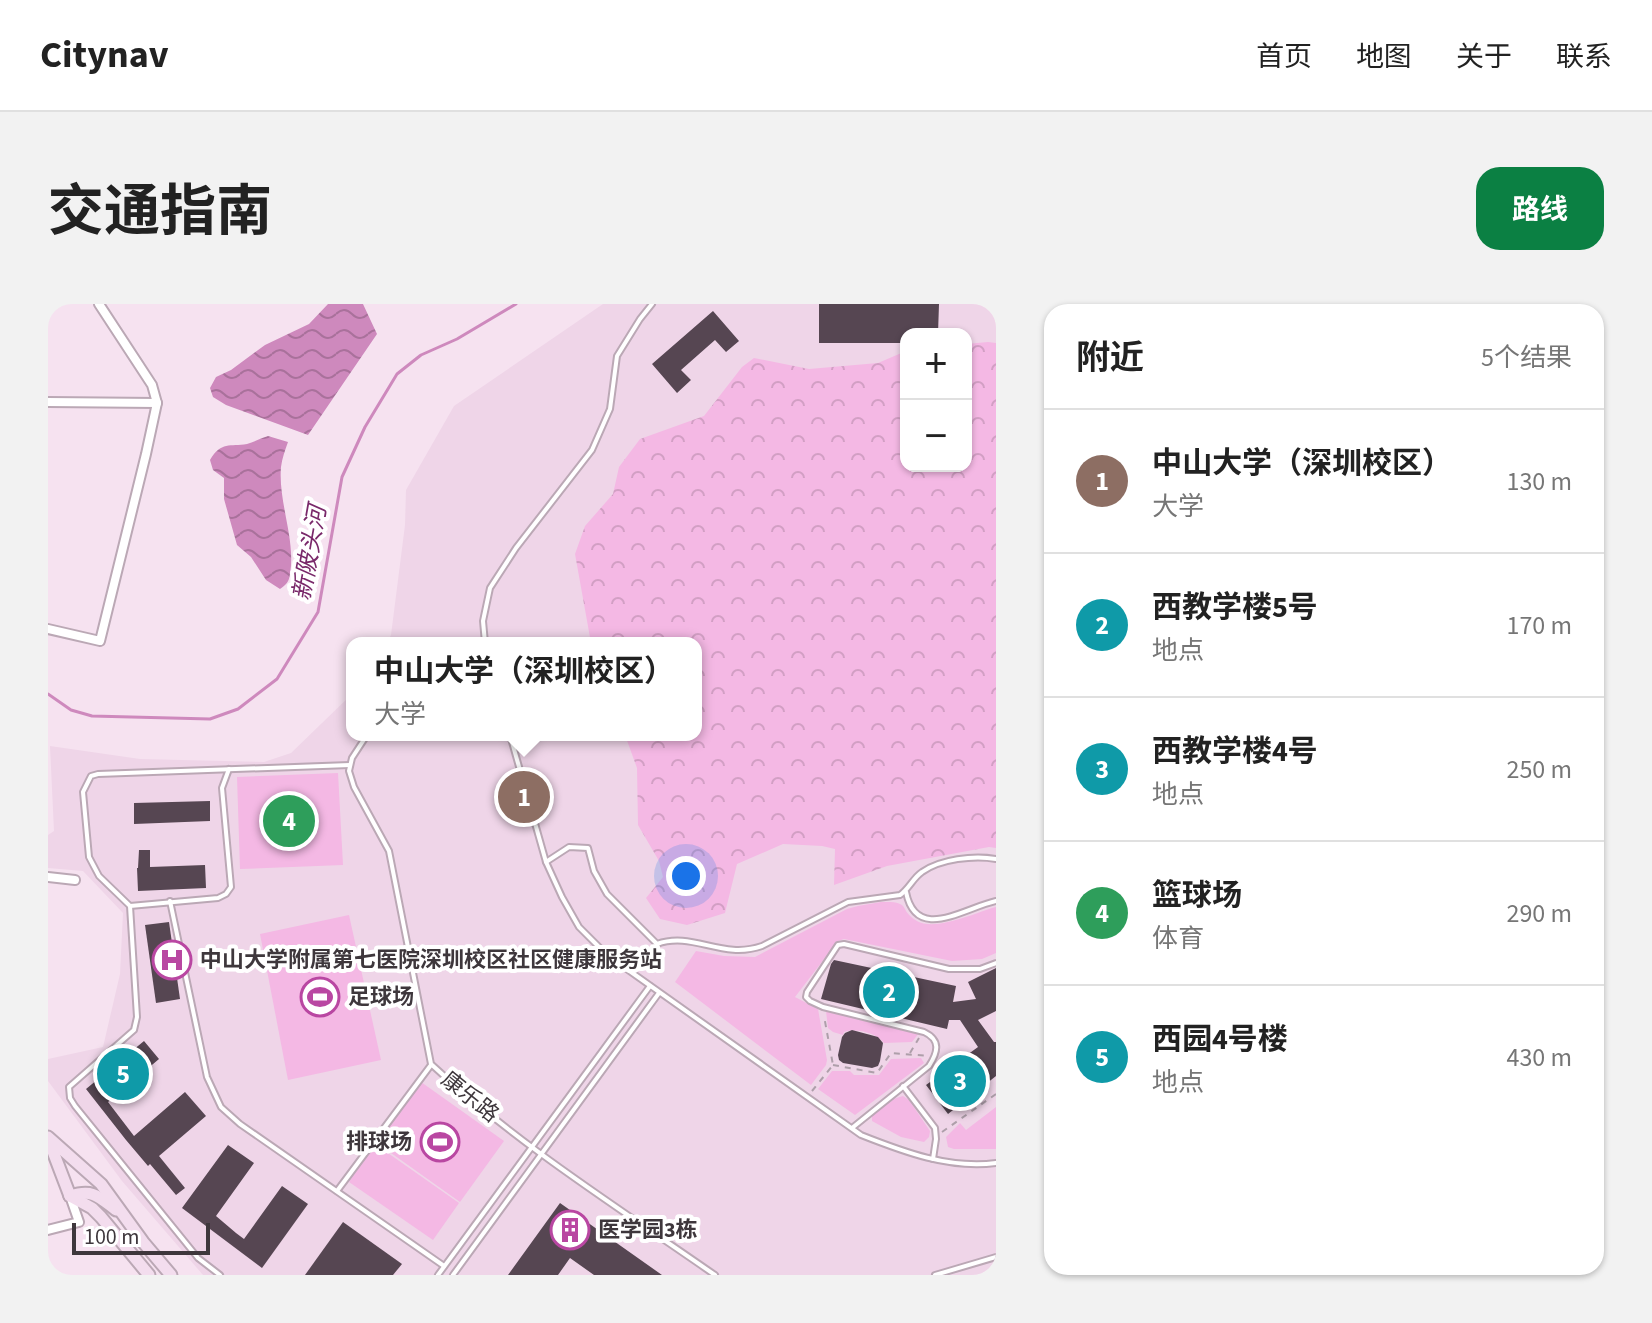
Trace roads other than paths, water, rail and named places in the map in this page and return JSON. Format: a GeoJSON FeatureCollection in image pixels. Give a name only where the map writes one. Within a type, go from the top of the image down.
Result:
{"type":"FeatureCollection","features":[{"type":"Feature","properties":{"kind":"street"},"geometry":{"type":"LineString","coordinates":[[48,629],[100,641],[157,403],[152,385],[99,304]]}},
{"type":"Feature","properties":{"kind":"street"},"geometry":{"type":"LineString","coordinates":[[48,402],[157,403]]}},
{"type":"Feature","properties":{"kind":"street"},"geometry":{"type":"LineString","coordinates":[[48,877],[75,880]]}},
{"type":"Feature","properties":{"kind":"street"},"geometry":{"type":"LineString","coordinates":[[48,1138],[79,1222],[48,1230]]}},
{"type":"Feature","properties":{"kind":"street"},"geometry":{"type":"LineString","coordinates":[[48,1138],[101,1184],[169,1274]]}},
{"type":"Feature","properties":{"kind":"street"},"geometry":{"type":"LineString","coordinates":[[70,1196],[95,1194],[121,1214]]}},
{"type":"Feature","properties":{"kind":"street"},"geometry":{"type":"LineString","coordinates":[[70,1196],[92,1208],[149,1275]]}},
{"type":"Feature","properties":{"kind":"lane"},"geometry":{"type":"LineString","coordinates":[[484,637],[483,621],[490,588],[516,548],[592,450],[610,409],[617,356],[652,304]]}},
{"type":"Feature","properties":{"kind":"lane"},"geometry":{"type":"LineString","coordinates":[[220,1275],[198,1258],[70,1098],[69,1087],[134,1030],[137,1017],[130,906],[99,876],[89,857],[83,792],[86,781],[98,774],[350,765],[363,741]]}},
{"type":"Feature","properties":{"kind":"lane"},"geometry":{"type":"LineString","coordinates":[[512,741],[546,862],[579,927],[607,955],[861,1135],[905,1152],[947,1162],[996,1163]]}},
{"type":"Feature","properties":{"kind":"lane","name":"康乐路"},"geometry":{"type":"LineString","coordinates":[[350,765],[354,787],[389,851],[431,1064],[532,1147],[715,1275]]}},
{"type":"Feature","properties":{"kind":"lane"},"geometry":{"type":"LineString","coordinates":[[130,906],[218,898],[226,894],[231,887],[222,788],[229,769]]}},
{"type":"Feature","properties":{"kind":"lane"},"geometry":{"type":"LineString","coordinates":[[546,862],[569,847],[588,848],[594,871],[607,894],[657,944],[679,939],[732,951],[762,946],[848,902],[900,895],[919,873],[933,866],[965,857],[996,859]]}},
{"type":"Feature","properties":{"kind":"lane"},"geometry":{"type":"LineString","coordinates":[[906,891],[908,904],[924,920],[936,920],[996,901]]}},
{"type":"Feature","properties":{"kind":"lane"},"geometry":{"type":"LineString","coordinates":[[170,901],[207,1077],[221,1107],[240,1124],[444,1266]]}},
{"type":"Feature","properties":{"kind":"lane"},"geometry":{"type":"LineString","coordinates":[[852,1128],[929,1066],[935,1056],[936,1044],[932,1036],[924,1032],[823,1007],[806,997],[838,945],[949,969],[980,969],[996,963]]}},
{"type":"Feature","properties":{"kind":"lane"},"geometry":{"type":"LineString","coordinates":[[438,1275],[650,986]]}},
{"type":"Feature","properties":{"kind":"lane"},"geometry":{"type":"LineString","coordinates":[[453,1275],[660,992]]}},
{"type":"Feature","properties":{"kind":"lane"},"geometry":{"type":"LineString","coordinates":[[337,1191],[431,1064]]}},
{"type":"Feature","properties":{"kind":"lane"},"geometry":{"type":"LineString","coordinates":[[903,1086],[935,1128],[933,1159]]}},
{"type":"Feature","properties":{"kind":"lane"},"geometry":{"type":"LineString","coordinates":[[935,1275],[996,1257]]}},
{"type":"Feature","properties":{"kind":"water"},"geometry":{"type":"Polygon","coordinates":[[[328,304],[363,304],[377,334],[308,435],[226,405],[213,397],[210,388],[216,377],[265,345],[309,324],[328,304]]]}},
{"type":"Feature","properties":{"kind":"water"},"geometry":{"type":"Polygon","coordinates":[[[268,436],[288,442],[281,464],[281,480],[291,561],[289,579],[280,589],[266,580],[251,557],[237,545],[224,499],[224,478],[213,470],[210,460],[222,447],[247,444],[268,436]]]}},
{"type":"Feature","properties":{"kind":"waterway","name":"新陂头河"},"geometry":{"type":"LineString","coordinates":[[48,694],[71,710],[92,716],[210,719],[238,709],[277,679],[318,612],[342,477],[365,427],[397,374],[421,355],[457,339],[516,304]]}},
{"type":"Feature","properties":{"kind":"place","name":"中山大学（深圳校区）"},"geometry":{"type":"Point","coordinates":[524,797]}},
{"type":"Feature","properties":{"kind":"place","name":"篮球场"},"geometry":{"type":"Point","coordinates":[289,821]}},
{"type":"Feature","properties":{"kind":"place","name":"中山大学附属第七医院深圳校区社区健康服务站"},"geometry":{"type":"Point","coordinates":[172,960]}},
{"type":"Feature","properties":{"kind":"place","name":"西教学楼5号"},"geometry":{"type":"Point","coordinates":[889,992]}},
{"type":"Feature","properties":{"kind":"place","name":"足球场"},"geometry":{"type":"Point","coordinates":[320,997]}},
{"type":"Feature","properties":{"kind":"place","name":"西园4号楼"},"geometry":{"type":"Point","coordinates":[123,1074]}},
{"type":"Feature","properties":{"kind":"place","name":"西教学楼4号"},"geometry":{"type":"Point","coordinates":[960,1081]}},
{"type":"Feature","properties":{"kind":"place","name":"排球场"},"geometry":{"type":"Point","coordinates":[440,1142]}},
{"type":"Feature","properties":{"kind":"place","name":"医学园3栋"},"geometry":{"type":"Point","coordinates":[570,1230]}}]}
